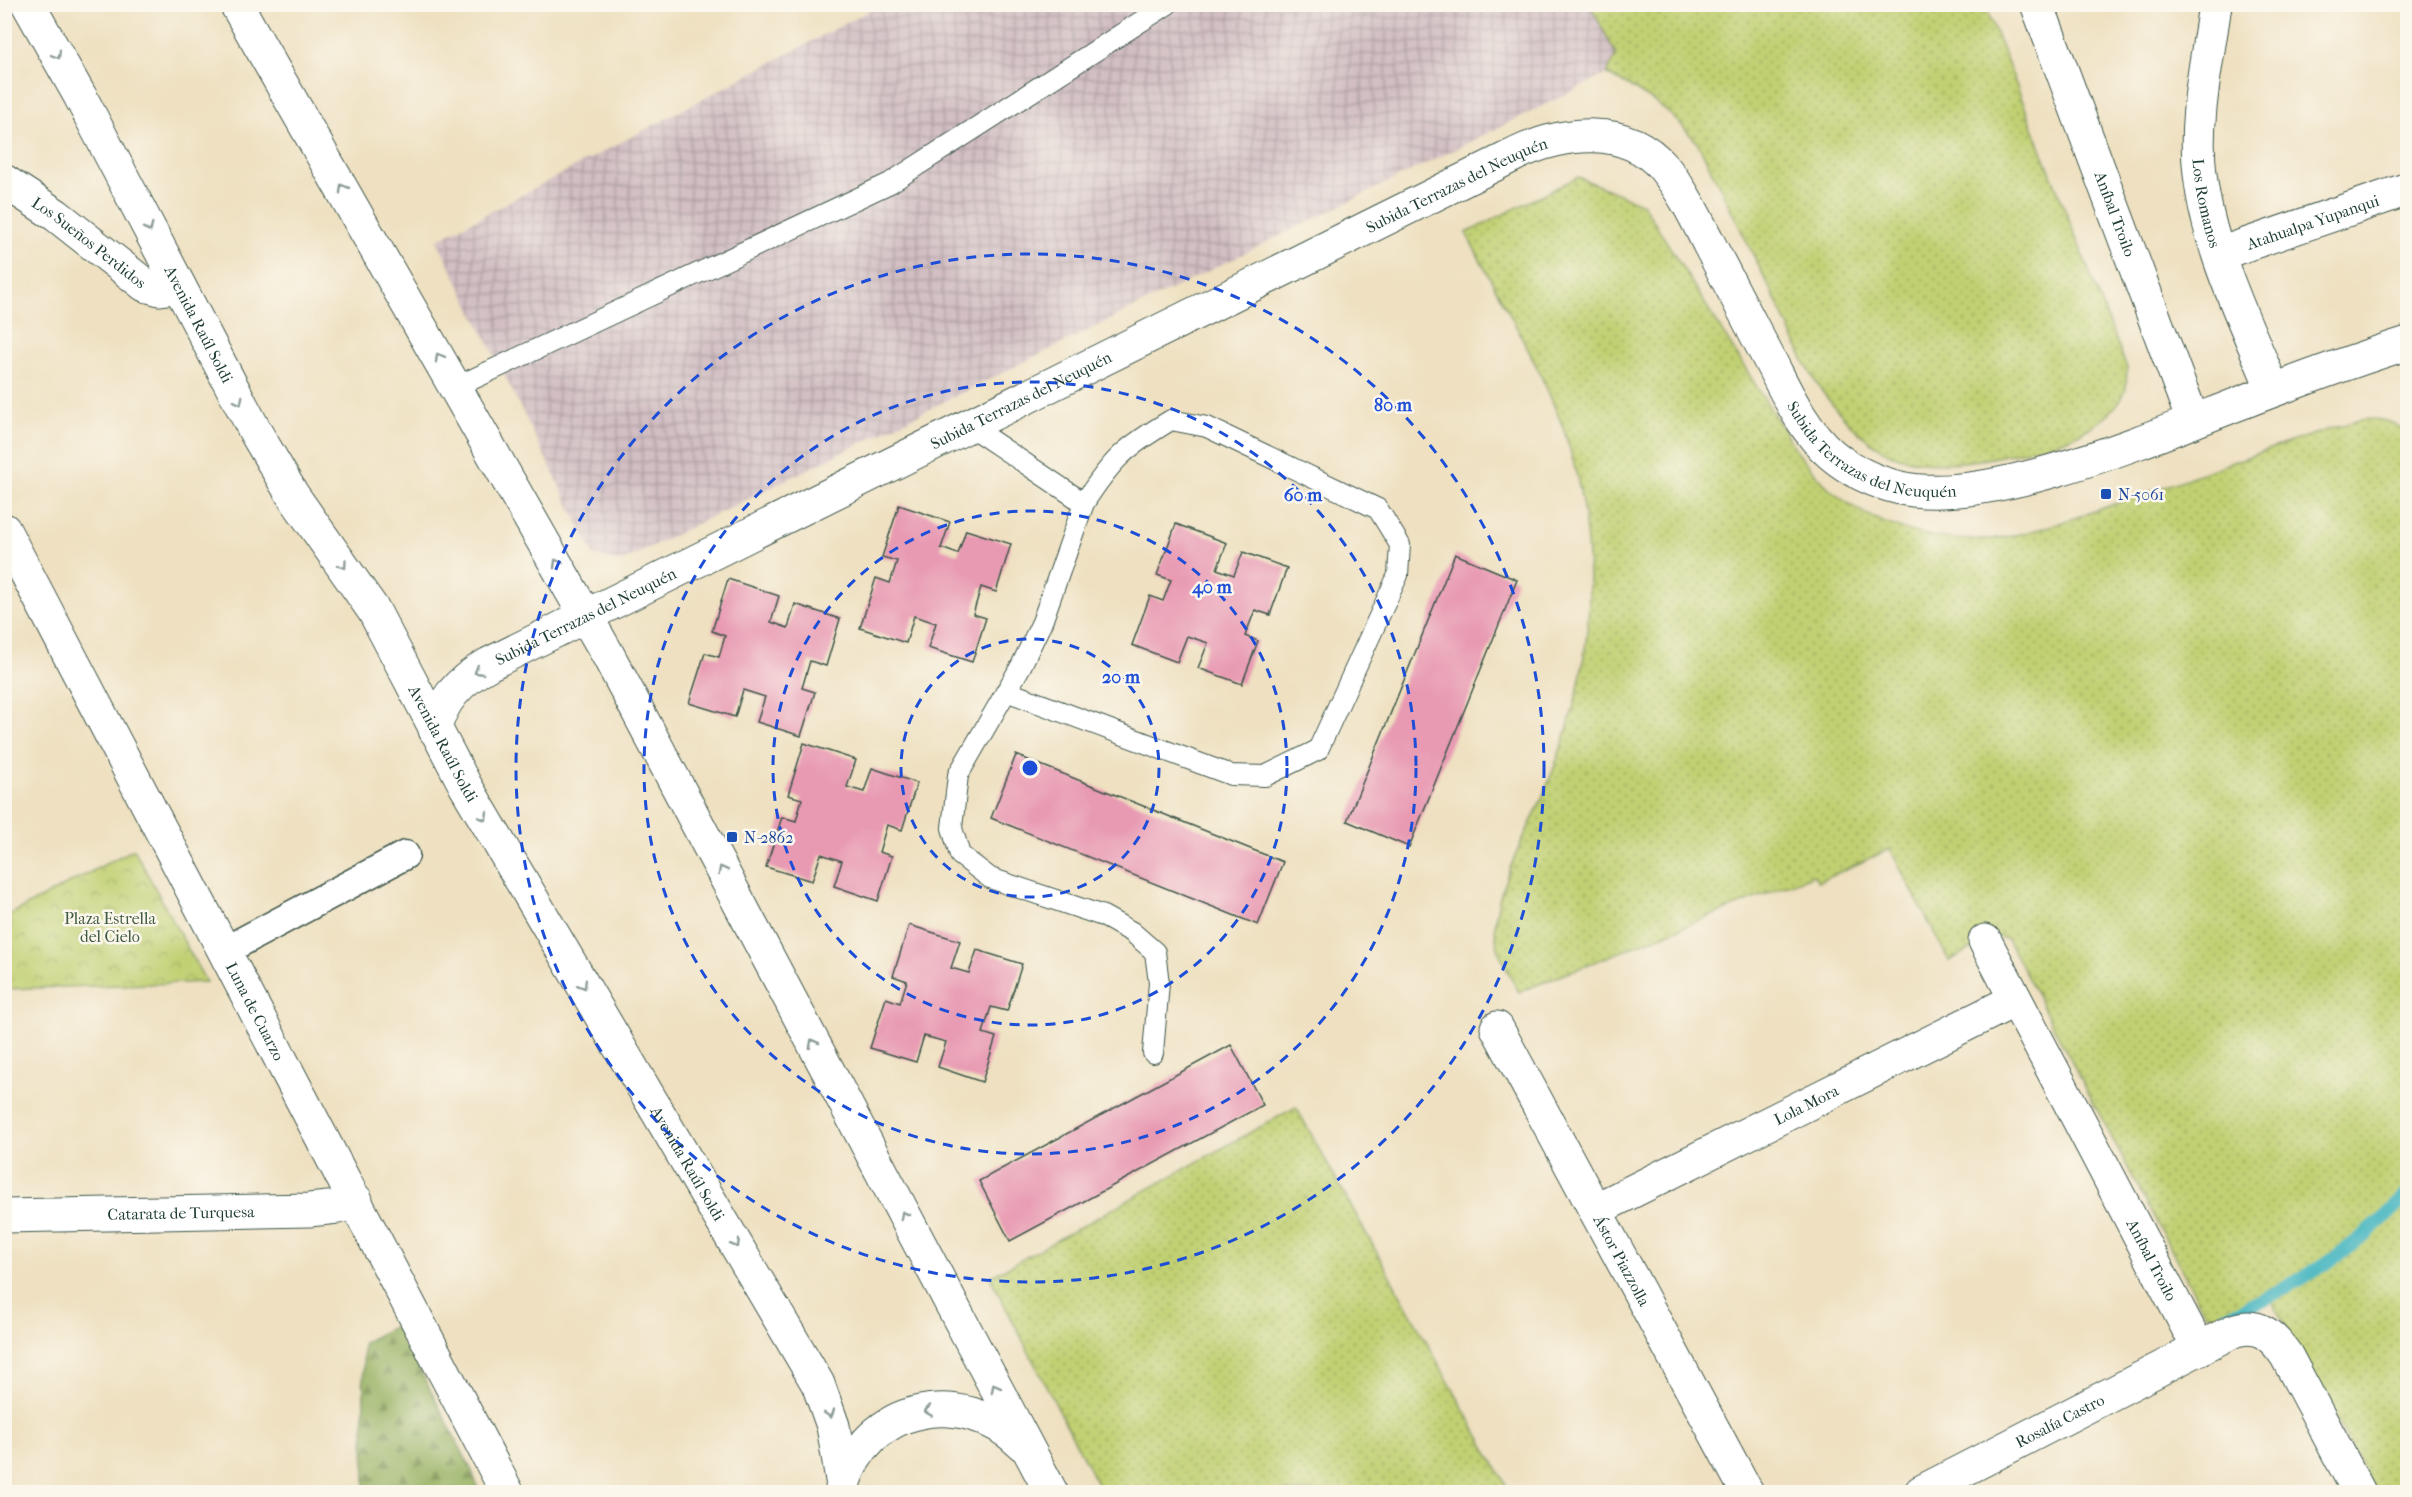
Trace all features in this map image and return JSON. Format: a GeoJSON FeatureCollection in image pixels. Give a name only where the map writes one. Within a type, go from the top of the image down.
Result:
{"type":"FeatureCollection","features":[{"type":"Feature","properties":{"kind":"main road","name":"Avenida Raúl Soldi"},"geometry":{"type":"LineString","coordinates":[[28,4],[75,88],[256,433],[292,494],[374,612],[435,730],[818,1384],[833,1426],[842,1490]]}},
{"type":"Feature","properties":{"kind":"main road","name":"Avenida Raúl Soldi"},"geometry":{"type":"LineString","coordinates":[[236,4],[585,614],[1044,1482]]}},
{"type":"Feature","properties":{"kind":"main road","name":"Aníbal Troilo"},"geometry":{"type":"LineString","coordinates":[[2037,4],[2193,421]]}},
{"type":"Feature","properties":{"kind":"main road","name":"Los Romanos"},"geometry":{"type":"LineString","coordinates":[[2215,4],[2200,122],[2199,172],[2206,213],[2219,254],[2273,390]]}},
{"type":"Feature","properties":{"kind":"main road","name":"Subida Terrazas del Neuquén"},"geometry":{"type":"LineString","coordinates":[[435,730],[444,703],[467,677],[585,614],[1536,145],[1578,135],[1602,136],[1624,142],[1644,151],[1662,166],[1692,211],[1804,423],[1830,453],[1864,476],[1904,489],[1924,490],[1996,483],[2085,460],[2408,343]]}},
{"type":"Feature","properties":{"kind":"main road","name":"Los Sueños Perdidos"},"geometry":{"type":"LineString","coordinates":[[4,181],[56,215],[145,285],[160,289],[179,285]]}},
{"type":"Feature","properties":{"kind":"main road","name":"Atahualpa Yupanqui"},"geometry":{"type":"LineString","coordinates":[[2219,254],[2408,189]]}},
{"type":"Feature","properties":{"kind":"main road","name":"Luna de Cuarzo"},"geometry":{"type":"LineString","coordinates":[[4,530],[226,950],[507,1492]]}},
{"type":"Feature","properties":{"kind":"main road","name":"Aníbal Troilo"},"geometry":{"type":"LineString","coordinates":[[1985,941],[2199,1349]]}},
{"type":"Feature","properties":{"kind":"main road","name":"Lola Mora"},"geometry":{"type":"LineString","coordinates":[[1595,1210],[2015,1000]]}},
{"type":"Feature","properties":{"kind":"main road","name":"Ástor Piazzolla"},"geometry":{"type":"LineString","coordinates":[[1497,1028],[1747,1492]]}},
{"type":"Feature","properties":{"kind":"main road","name":"Catarata de Turquesa"},"geometry":{"type":"LineString","coordinates":[[4,1216],[309,1210],[338,1207],[356,1200]]}},
{"type":"Feature","properties":{"kind":"main road"},"geometry":{"type":"LineString","coordinates":[[2199,1349],[2242,1328],[2264,1330],[2272,1336],[2286,1355],[2359,1492]]}},
{"type":"Feature","properties":{"kind":"main road","name":"Rosalía Castro"},"geometry":{"type":"LineString","coordinates":[[1921,1492],[2199,1349]]}},
{"type":"Feature","properties":{"kind":"main road","name":"Avenida Raúl Soldi"},"geometry":{"type":"LineString","coordinates":[[842,1490],[857,1455],[868,1442],[896,1421],[929,1410],[963,1411],[995,1423],[1010,1432],[1044,1482]]}},
{"type":"Feature","properties":{"kind":"street"},"geometry":{"type":"LineString","coordinates":[[226,950],[405,855]]}},
{"type":"Feature","properties":{"kind":"lane"},"geometry":{"type":"LineString","coordinates":[[456,387],[890,183],[1168,4]]}},
{"type":"Feature","properties":{"kind":"lane"},"geometry":{"type":"LineString","coordinates":[[1006,691],[1230,775],[1265,776],[1318,750],[1398,575],[1400,545],[1378,509],[1207,427],[1171,420],[1128,446],[1103,472],[1084,503],[1042,622],[958,775],[952,828],[960,855],[990,878],[1103,916],[1132,932],[1155,952],[1159,983],[1153,1053]]}},
{"type":"Feature","properties":{"kind":"lane"},"geometry":{"type":"LineString","coordinates":[[968,425],[1084,503]]}},
{"type":"Feature","properties":{"kind":"shaded area"},"geometry":{"type":"Polygon","coordinates":[[[880,5],[1590,5],[1616,54],[1607,74],[620,562],[594,555],[437,240],[880,5]]]}},
{"type":"Feature","properties":{"kind":"green space"},"geometry":{"type":"Polygon","coordinates":[[[1590,5],[1985,5],[2127,368],[2126,389],[2120,401],[2093,426],[2060,442],[1978,460],[1942,463],[1906,459],[1882,450],[1862,436],[1828,399],[1814,379],[1698,144],[1657,103],[1607,74],[1616,54],[1590,5]]]}},
{"type":"Feature","properties":{"kind":"green space"},"geometry":{"type":"Polygon","coordinates":[[[1578,177],[1643,204],[1798,453],[1826,486],[1839,497],[1863,512],[1902,529],[1965,540],[2006,537],[2074,518],[2277,446],[2360,420],[2385,421],[2407,432],[2407,1492],[2376,1492],[2269,1295],[2229,1315],[2212,1315],[2204,1312],[2007,939],[1995,936],[1949,961],[1890,849],[1818,882],[1814,875],[1519,992],[1499,951],[1495,934],[1497,910],[1507,877],[1553,771],[1571,718],[1587,636],[1588,560],[1585,521],[1578,483],[1563,428],[1530,353],[1466,233],[1578,177]]]}},
{"type":"Feature","properties":{"kind":"green space","name":"Plaza Estrella del Cielo"},"geometry":{"type":"Polygon","coordinates":[[[134,849],[206,982],[5,989],[5,917],[134,849]]]}},
{"type":"Feature","properties":{"kind":"green space"},"geometry":{"type":"Polygon","coordinates":[[[1296,1107],[1510,1492],[1101,1492],[990,1277],[1296,1107]]]}},
{"type":"Feature","properties":{"kind":"green space"},"geometry":{"type":"Polygon","coordinates":[[[397,1325],[472,1471],[479,1492],[365,1492],[363,1343],[397,1325]]]}},
{"type":"Feature","properties":{"kind":"building"},"geometry":{"type":"Polygon","coordinates":[[[899,505],[950,522],[941,548],[958,554],[966,530],[1011,544],[996,592],[981,587],[973,614],[986,618],[972,662],[928,648],[936,623],[914,616],[906,643],[860,628],[876,578],[890,583],[897,561],[882,557],[899,505]]]}},
{"type":"Feature","properties":{"kind":"building"},"geometry":{"type":"Polygon","coordinates":[[[1176,524],[1227,543],[1217,569],[1234,575],[1243,552],[1287,568],[1270,615],[1255,610],[1245,636],[1258,641],[1242,684],[1198,668],[1208,643],[1187,636],[1177,662],[1132,645],[1150,596],[1163,601],[1171,580],[1157,575],[1176,524]]]}},
{"type":"Feature","properties":{"kind":"building"},"geometry":{"type":"Polygon","coordinates":[[[1455,554],[1517,580],[1409,847],[1347,821],[1455,554]]]}},
{"type":"Feature","properties":{"kind":"building"},"geometry":{"type":"Polygon","coordinates":[[[728,579],[779,596],[771,622],[788,628],[795,604],[840,619],[826,666],[810,661],[802,688],[815,692],[801,736],[757,722],[765,697],[743,690],[735,717],[689,703],[705,653],[719,657],[725,636],[712,631],[728,579]]]}},
{"type":"Feature","properties":{"kind":"building"},"geometry":{"type":"Polygon","coordinates":[[[804,743],[856,760],[847,787],[864,792],[872,768],[917,783],[902,830],[887,825],[879,852],[892,856],[878,901],[834,886],[842,861],[821,854],[812,881],[766,867],[782,817],[796,821],[802,799],[788,795],[804,743]]]}},
{"type":"Feature","properties":{"kind":"building"},"geometry":{"type":"Polygon","coordinates":[[[1016,755],[1283,862],[1258,925],[991,818],[1016,755]]]}},
{"type":"Feature","properties":{"kind":"building"},"geometry":{"type":"Polygon","coordinates":[[[909,925],[960,941],[951,968],[969,973],[977,950],[1022,964],[1007,1011],[991,1007],[983,1033],[996,1037],[982,1082],[938,1067],[946,1042],[924,1036],[916,1062],[870,1048],[886,998],[900,1003],[907,981],[893,976],[909,925]]]}},
{"type":"Feature","properties":{"kind":"building"},"geometry":{"type":"Polygon","coordinates":[[[1231,1045],[1263,1105],[1010,1241],[979,1181],[1231,1045]]]}},
{"type":"Feature","properties":{"kind":"waterway"},"geometry":{"type":"LineString","coordinates":[[2231,1327],[2225,1317],[2300,1280],[2324,1265],[2369,1231],[2408,1193]]}},
{"type":"Feature","properties":{"kind":"place","name":"N-5061"},"geometry":{"type":"Point","coordinates":[2106,494]}},
{"type":"Feature","properties":{"kind":"place","name":"N-2862"},"geometry":{"type":"Point","coordinates":[732,837]}}]}
